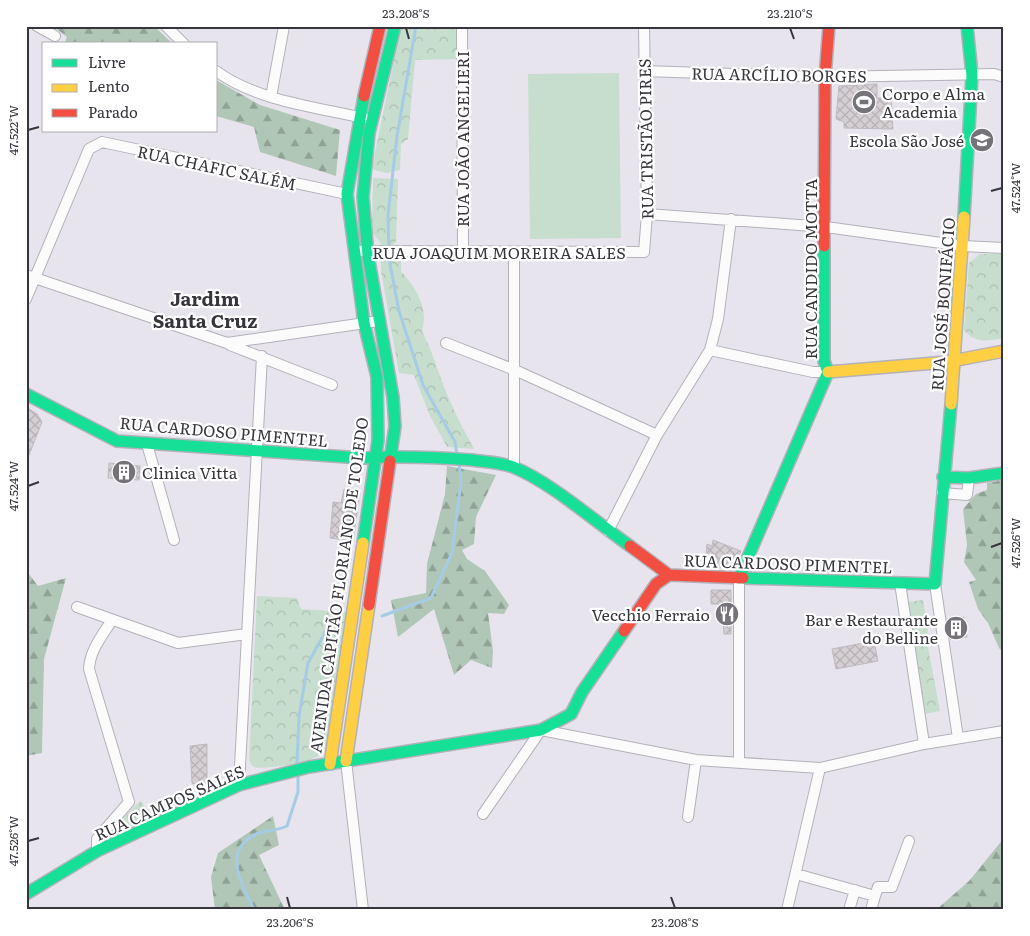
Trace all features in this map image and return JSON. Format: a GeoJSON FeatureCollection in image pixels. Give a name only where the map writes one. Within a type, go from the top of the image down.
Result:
{"type":"FeatureCollection","features":[{"type":"Feature","properties":{"kind":"street"},"geometry":{"type":"LineString","coordinates":[[37,26],[55,36]]}},
{"type":"Feature","properties":{"kind":"street"},"geometry":{"type":"LineString","coordinates":[[166,26],[182,42]]}},
{"type":"Feature","properties":{"kind":"street"},"geometry":{"type":"LineString","coordinates":[[271,97],[284,26]]}},
{"type":"Feature","properties":{"kind":"street","name":"AVENIDA CAPITÃO FLORIANO DE TOLEDO"},"geometry":{"type":"LineString","coordinates":[[330,764],[375,457],[378,395],[364,323],[347,194],[358,116],[380,26]]}},
{"type":"Feature","properties":{"kind":"street","name":"AVENIDA CAPITÃO FLORIANO DE TOLEDO"},"geometry":{"type":"LineString","coordinates":[[346,761],[395,426],[394,395],[367,251],[363,198],[372,119],[395,26]]}},
{"type":"Feature","properties":{"kind":"street","name":"RUA JOÃO ANGELIERI"},"geometry":{"type":"LineString","coordinates":[[462,26],[463,252]]}},
{"type":"Feature","properties":{"kind":"street","name":"RUA TRISTÃO PIRES"},"geometry":{"type":"LineString","coordinates":[[644,26],[647,214],[644,252]]}},
{"type":"Feature","properties":{"kind":"street","name":"RUA CANDIDO MOTTA"},"geometry":{"type":"LineString","coordinates":[[739,764],[737,592],[739,578],[828,372],[824,361],[826,227],[825,77],[829,26]]}},
{"type":"Feature","properties":{"kind":"street","name":"RUA JOSÉ BONIFÁCIO"},"geometry":{"type":"LineString","coordinates":[[935,584],[943,477],[956,360],[963,246],[972,75],[967,26]]}},
{"type":"Feature","properties":{"kind":"street","name":"RUA ARCÍLIO BORGES"},"geometry":{"type":"LineString","coordinates":[[644,71],[825,77],[994,74],[1004,77]]}},
{"type":"Feature","properties":{"kind":"street"},"geometry":{"type":"LineString","coordinates":[[218,72],[224,77],[271,97],[372,119]]}},
{"type":"Feature","properties":{"kind":"street","name":"RUA CHAFIC SALÉM"},"geometry":{"type":"LineString","coordinates":[[31,277],[89,149],[102,142],[347,194]]}},
{"type":"Feature","properties":{"kind":"street"},"geometry":{"type":"LineString","coordinates":[[647,214],[826,227],[963,246],[1004,248]]}},
{"type":"Feature","properties":{"kind":"street"},"geometry":{"type":"LineString","coordinates":[[608,531],[657,435],[710,350],[718,319],[731,219]]}},
{"type":"Feature","properties":{"kind":"street","name":"RUA JOAQUIM MOREIRA SALES"},"geometry":{"type":"LineString","coordinates":[[354,251],[644,252]]}},
{"type":"Feature","properties":{"kind":"street"},"geometry":{"type":"LineString","coordinates":[[514,253],[514,467]]}},
{"type":"Feature","properties":{"kind":"street"},"geometry":{"type":"LineString","coordinates":[[26,299],[31,277],[227,343],[332,385]]}},
{"type":"Feature","properties":{"kind":"street"},"geometry":{"type":"LineString","coordinates":[[227,343],[379,321]]}},
{"type":"Feature","properties":{"kind":"street"},"geometry":{"type":"LineString","coordinates":[[446,343],[515,370],[657,435]]}},
{"type":"Feature","properties":{"kind":"street"},"geometry":{"type":"LineString","coordinates":[[710,350],[813,372],[956,360],[1004,351]]}},
{"type":"Feature","properties":{"kind":"street"},"geometry":{"type":"LineString","coordinates":[[238,785],[262,356]]}},
{"type":"Feature","properties":{"kind":"street","name":"RUA CARDOSO PIMENTEL"},"geometry":{"type":"LineString","coordinates":[[26,394],[117,441],[257,452],[449,458],[514,467],[544,484],[669,575],[935,584]]}},
{"type":"Feature","properties":{"kind":"street"},"geometry":{"type":"LineString","coordinates":[[148,444],[174,540]]}},
{"type":"Feature","properties":{"kind":"street"},"geometry":{"type":"LineString","coordinates":[[943,477],[969,478],[1004,473]]}},
{"type":"Feature","properties":{"kind":"street"},"geometry":{"type":"LineString","coordinates":[[942,492],[967,495],[969,478]]}},
{"type":"Feature","properties":{"kind":"street"},"geometry":{"type":"LineString","coordinates":[[361,556],[376,560]]}},
{"type":"Feature","properties":{"kind":"street","name":"RUA CAMPOS SALES"},"geometry":{"type":"LineString","coordinates":[[26,894],[97,852],[238,785],[309,767],[541,730],[571,714],[582,692],[656,584],[669,575]]}},
{"type":"Feature","properties":{"kind":"street"},"geometry":{"type":"LineString","coordinates":[[900,583],[924,744]]}},
{"type":"Feature","properties":{"kind":"street"},"geometry":{"type":"LineString","coordinates":[[935,584],[958,738]]}},
{"type":"Feature","properties":{"kind":"street"},"geometry":{"type":"LineString","coordinates":[[77,607],[178,643],[247,634]]}},
{"type":"Feature","properties":{"kind":"street"},"geometry":{"type":"LineString","coordinates":[[97,852],[97,838],[129,802],[89,669],[94,649],[112,620]]}},
{"type":"Feature","properties":{"kind":"street"},"geometry":{"type":"LineString","coordinates":[[483,814],[541,730],[696,760],[820,768],[924,744],[1004,731]]}},
{"type":"Feature","properties":{"kind":"street"},"geometry":{"type":"LineString","coordinates":[[688,817],[696,760]]}},
{"type":"Feature","properties":{"kind":"street"},"geometry":{"type":"LineString","coordinates":[[346,761],[362,910]]}},
{"type":"Feature","properties":{"kind":"street"},"geometry":{"type":"LineString","coordinates":[[787,910],[820,768]]}},
{"type":"Feature","properties":{"kind":"street"},"geometry":{"type":"LineString","coordinates":[[871,910],[878,887],[892,887],[909,841]]}},
{"type":"Feature","properties":{"kind":"street"},"geometry":{"type":"LineString","coordinates":[[796,874],[876,896]]}},
{"type":"Feature","properties":{"kind":"street"},"geometry":{"type":"LineString","coordinates":[[849,910],[856,890]]}},
{"type":"Feature","properties":{"kind":"green space"},"geometry":{"type":"Polygon","coordinates":[[[53,26],[154,26],[171,42],[65,42],[67,37],[53,26]]]}},
{"type":"Feature","properties":{"kind":"green space"},"geometry":{"type":"Polygon","coordinates":[[[401,26],[457,26],[457,59],[415,60],[408,139],[401,144],[400,170],[386,173],[374,170],[372,167],[401,26]]]}},
{"type":"Feature","properties":{"kind":"green space"},"geometry":{"type":"Polygon","coordinates":[[[619,73],[621,238],[530,239],[528,74],[619,73]]]}},
{"type":"Feature","properties":{"kind":"green space"},"geometry":{"type":"Polygon","coordinates":[[[218,81],[260,105],[340,130],[336,176],[260,152],[254,127],[218,117],[218,81]]]}},
{"type":"Feature","properties":{"kind":"green space"},"geometry":{"type":"Polygon","coordinates":[[[373,178],[398,179],[396,242],[392,246],[383,246],[372,232],[373,178]]]}},
{"type":"Feature","properties":{"kind":"green space"},"geometry":{"type":"Polygon","coordinates":[[[980,254],[1004,254],[1004,338],[977,339],[964,330],[969,263],[980,254]]]}},
{"type":"Feature","properties":{"kind":"green space"},"geometry":{"type":"Polygon","coordinates":[[[381,256],[401,257],[401,271],[412,284],[422,306],[424,323],[422,331],[452,405],[474,449],[447,447],[430,416],[414,375],[399,373],[381,271],[381,256]]]}},
{"type":"Feature","properties":{"kind":"green space"},"geometry":{"type":"Polygon","coordinates":[[[447,466],[496,475],[476,517],[474,544],[462,550],[467,559],[485,571],[509,605],[504,614],[488,613],[493,651],[492,668],[471,660],[454,675],[434,609],[398,637],[391,600],[426,593],[427,564],[445,494],[447,466]]]}},
{"type":"Feature","properties":{"kind":"green space"},"geometry":{"type":"Polygon","coordinates":[[[1004,480],[1004,653],[999,648],[988,623],[978,609],[969,582],[976,580],[964,562],[967,545],[963,509],[976,494],[987,490],[987,483],[1004,480]]]}},
{"type":"Feature","properties":{"kind":"green space"},"geometry":{"type":"Polygon","coordinates":[[[26,570],[38,586],[66,578],[44,659],[42,753],[26,756],[26,570]]]}},
{"type":"Feature","properties":{"kind":"green space"},"geometry":{"type":"Polygon","coordinates":[[[257,596],[297,598],[301,609],[348,612],[329,740],[325,749],[312,759],[277,767],[253,767],[249,760],[257,596]]]}},
{"type":"Feature","properties":{"kind":"green space"},"geometry":{"type":"Polygon","coordinates":[[[923,600],[928,627],[927,642],[940,711],[925,714],[908,602],[923,600]]]}},
{"type":"Feature","properties":{"kind":"green space"},"geometry":{"type":"Polygon","coordinates":[[[140,801],[153,815],[105,837],[140,801]]]}},
{"type":"Feature","properties":{"kind":"green space"},"geometry":{"type":"Polygon","coordinates":[[[273,816],[279,845],[259,855],[285,910],[215,910],[211,877],[218,853],[273,816]]]}},
{"type":"Feature","properties":{"kind":"green space"},"geometry":{"type":"Polygon","coordinates":[[[1004,838],[1004,910],[936,910],[969,881],[1004,838]]]}},
{"type":"Feature","properties":{"kind":"building","name":"Corpo e Alma Academia"},"geometry":{"type":"Polygon","coordinates":[[[877,84],[877,98],[891,98],[893,129],[844,128],[844,122],[836,119],[839,86],[877,84]]]}},
{"type":"Feature","properties":{"kind":"building"},"geometry":{"type":"Polygon","coordinates":[[[26,407],[37,414],[42,422],[27,460],[26,407]]]}},
{"type":"Feature","properties":{"kind":"building","name":"Clinica Vitta"},"geometry":{"type":"Polygon","coordinates":[[[109,463],[140,466],[139,480],[108,478],[109,463]]]}},
{"type":"Feature","properties":{"kind":"building"},"geometry":{"type":"Polygon","coordinates":[[[344,489],[360,493],[353,541],[330,538],[333,502],[341,503],[344,489]]]}},
{"type":"Feature","properties":{"kind":"building"},"geometry":{"type":"Polygon","coordinates":[[[713,540],[741,551],[734,568],[705,567],[707,544],[712,546],[713,540]]]}},
{"type":"Feature","properties":{"kind":"building","name":"Vecchio Ferraio"},"geometry":{"type":"Polygon","coordinates":[[[711,590],[731,590],[731,634],[724,634],[722,604],[711,604],[711,590]]]}},
{"type":"Feature","properties":{"kind":"building","name":"Bar e Restaurante do Belline"},"geometry":{"type":"Polygon","coordinates":[[[964,617],[967,637],[950,639],[947,619],[964,617]]]}},
{"type":"Feature","properties":{"kind":"building"},"geometry":{"type":"Polygon","coordinates":[[[874,641],[878,661],[836,669],[832,649],[874,641]]]}},
{"type":"Feature","properties":{"kind":"building"},"geometry":{"type":"Polygon","coordinates":[[[207,744],[207,783],[200,787],[192,783],[190,746],[207,744]]]}},
{"type":"Feature","properties":{"kind":"waterway"},"geometry":{"type":"LineString","coordinates":[[416,26],[397,136],[388,215],[389,259],[399,311],[423,385],[455,442],[457,455]]}},
{"type":"Feature","properties":{"kind":"waterway"},"geometry":{"type":"LineString","coordinates":[[382,616],[431,598],[452,553],[461,481],[459,464]]}},
{"type":"Feature","properties":{"kind":"waterway"},"geometry":{"type":"LineString","coordinates":[[297,765],[299,716],[308,663],[327,629]]}},
{"type":"Feature","properties":{"kind":"waterway"},"geometry":{"type":"LineString","coordinates":[[254,910],[244,890],[237,869],[239,849],[245,841],[256,834],[287,826],[298,792],[298,774]]}},
{"type":"Feature","properties":{"kind":"traffic: fast"},"geometry":{"type":"LineString","coordinates":[[390,461],[395,426],[393,397],[368,255],[363,197],[369,133],[395,26]]}},
{"type":"Feature","properties":{"kind":"traffic: fast"},"geometry":{"type":"LineString","coordinates":[[964,217],[972,75],[967,26]]}},
{"type":"Feature","properties":{"kind":"traffic: fast"},"geometry":{"type":"LineString","coordinates":[[363,543],[378,440],[377,377],[364,323],[347,194],[364,96]]}},
{"type":"Feature","properties":{"kind":"traffic: fast"},"geometry":{"type":"LineString","coordinates":[[739,578],[828,372],[824,361],[824,246]]}},
{"type":"Feature","properties":{"kind":"traffic: fast"},"geometry":{"type":"LineString","coordinates":[[26,394],[117,441],[361,458],[458,459],[508,465],[542,482],[630,546]]}},
{"type":"Feature","properties":{"kind":"traffic: fast"},"geometry":{"type":"LineString","coordinates":[[743,578],[935,584],[951,404]]}},
{"type":"Feature","properties":{"kind":"traffic: fast"},"geometry":{"type":"LineString","coordinates":[[943,477],[969,478],[1004,473]]}},
{"type":"Feature","properties":{"kind":"traffic: fast"},"geometry":{"type":"LineString","coordinates":[[26,894],[97,851],[239,785],[309,767],[541,730],[571,714],[582,692],[624,631]]}},
{"type":"Feature","properties":{"kind":"traffic: slow"},"geometry":{"type":"LineString","coordinates":[[951,404],[964,217]]}},
{"type":"Feature","properties":{"kind":"traffic: slow"},"geometry":{"type":"LineString","coordinates":[[828,372],[947,362],[1004,351]]}},
{"type":"Feature","properties":{"kind":"traffic: slow"},"geometry":{"type":"LineString","coordinates":[[330,764],[363,543]]}},
{"type":"Feature","properties":{"kind":"traffic: slow"},"geometry":{"type":"LineString","coordinates":[[346,761],[369,605]]}},
{"type":"Feature","properties":{"kind":"traffic: jam"},"geometry":{"type":"LineString","coordinates":[[364,96],[380,26]]}},
{"type":"Feature","properties":{"kind":"traffic: jam"},"geometry":{"type":"LineString","coordinates":[[824,246],[825,77],[829,26]]}},
{"type":"Feature","properties":{"kind":"traffic: jam"},"geometry":{"type":"LineString","coordinates":[[369,605],[390,461]]}},
{"type":"Feature","properties":{"kind":"traffic: jam"},"geometry":{"type":"LineString","coordinates":[[630,546],[669,575],[743,578]]}},
{"type":"Feature","properties":{"kind":"traffic: jam"},"geometry":{"type":"LineString","coordinates":[[624,631],[656,584],[669,575]]}},
{"type":"Feature","properties":{"kind":"place","name":"Corpo e Alma Academia"},"geometry":{"type":"Point","coordinates":[864,102]}},
{"type":"Feature","properties":{"kind":"place","name":"Escola São José"},"geometry":{"type":"Point","coordinates":[982,140]}},
{"type":"Feature","properties":{"kind":"place","name":"Clinica Vitta"},"geometry":{"type":"Point","coordinates":[124,472]}},
{"type":"Feature","properties":{"kind":"place","name":"Vecchio Ferraio"},"geometry":{"type":"Point","coordinates":[727,614]}},
{"type":"Feature","properties":{"kind":"place","name":"Bar e Restaurante do Belline"},"geometry":{"type":"Point","coordinates":[956,628]}},
{"type":"Feature","properties":{"kind":"district","name":"Jardim Santa Cruz"},"geometry":{"type":"Point","coordinates":[205,309]}}]}
